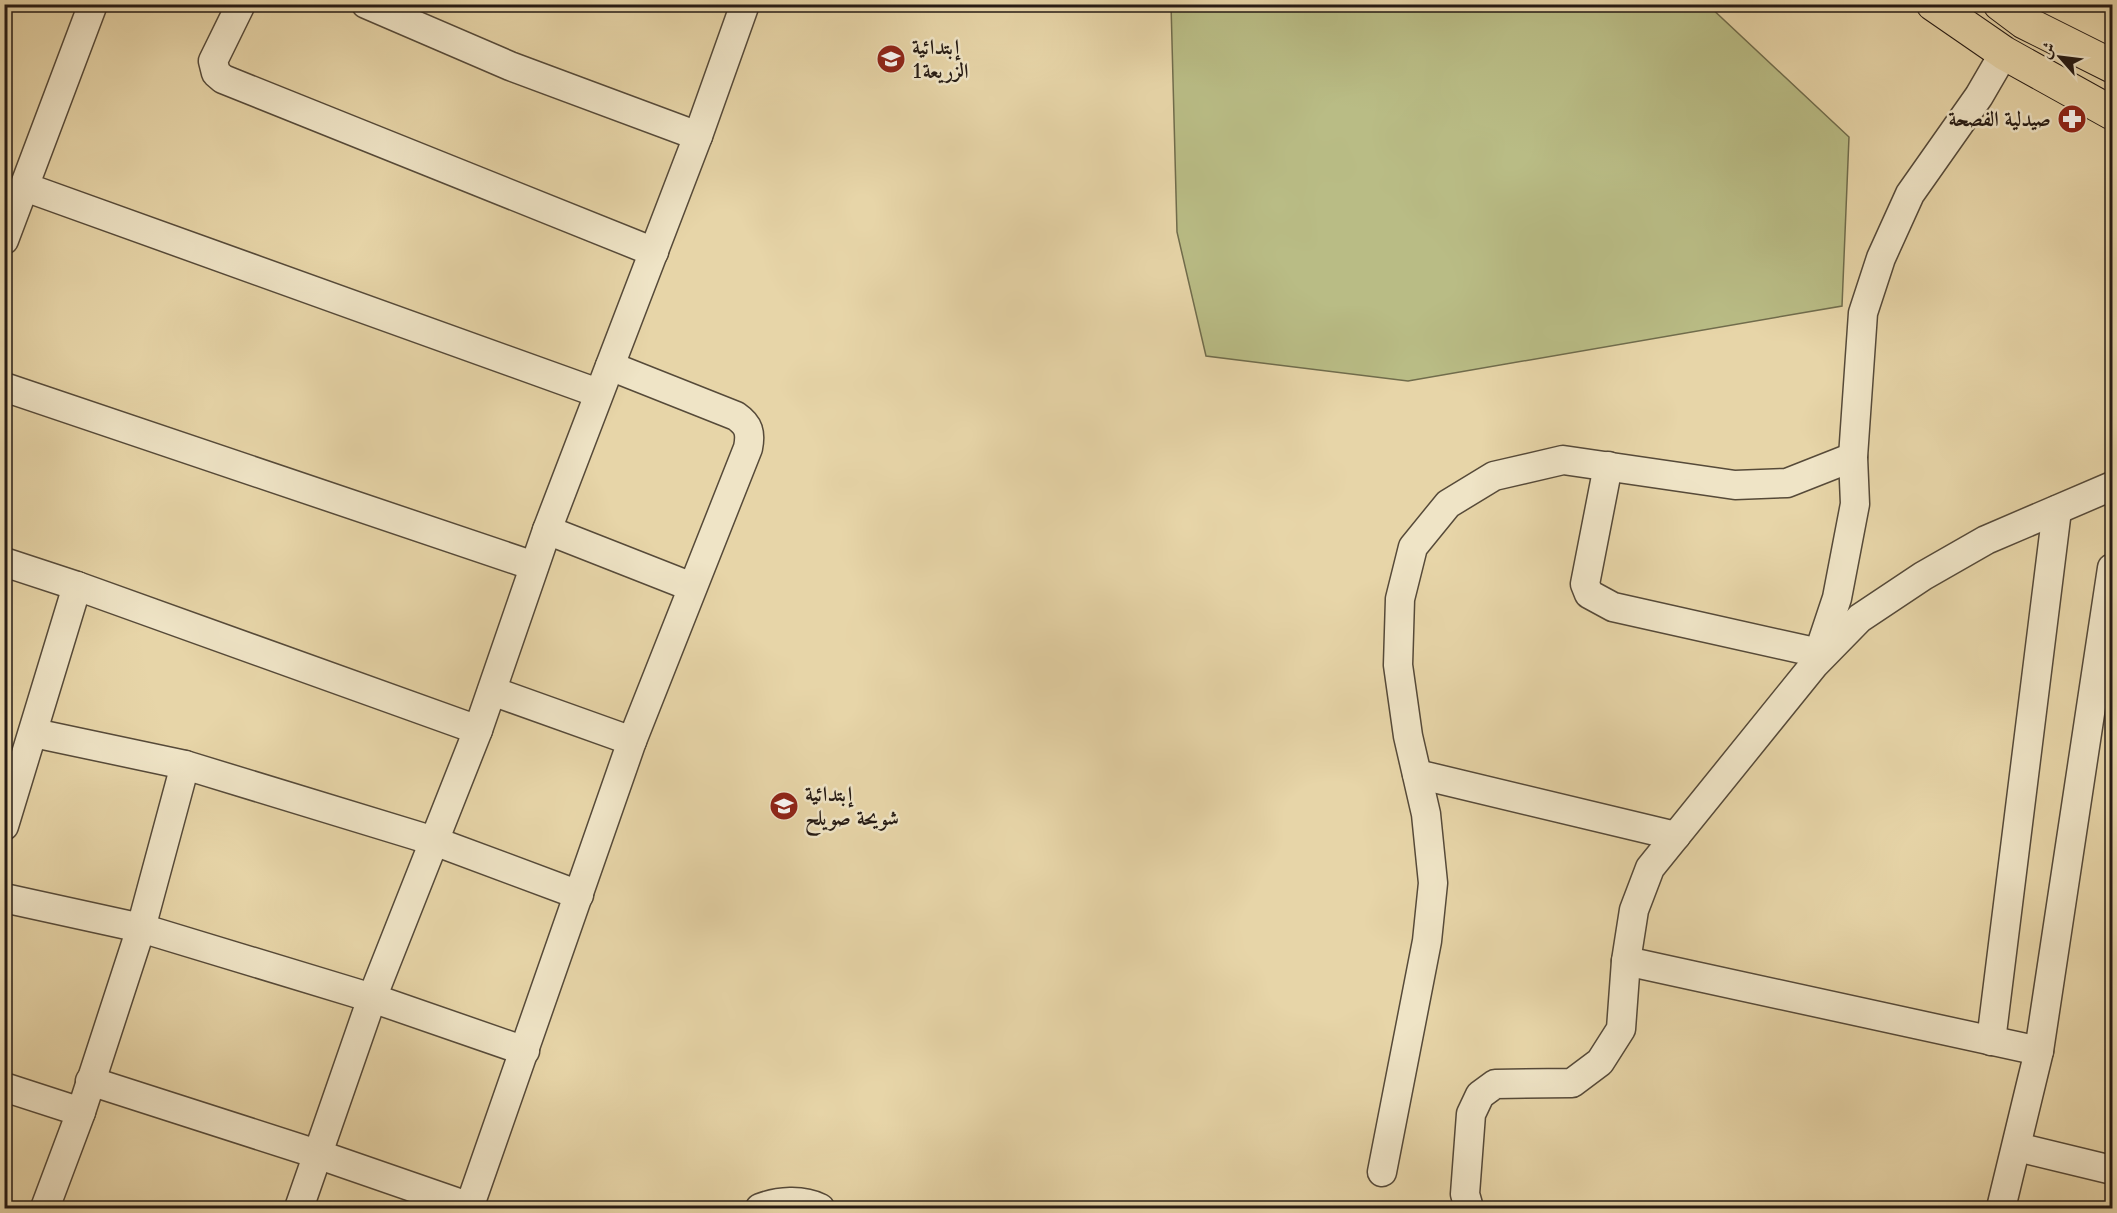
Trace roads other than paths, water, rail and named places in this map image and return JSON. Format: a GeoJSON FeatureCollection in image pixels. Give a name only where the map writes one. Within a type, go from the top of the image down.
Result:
{"type":"FeatureCollection","features":[{"type":"Feature","properties":{"kind":"highway"},"geometry":{"type":"LineString","coordinates":[[1933,4],[2004,53],[2112,112]]}},
{"type":"Feature","properties":{"kind":"highway"},"geometry":{"type":"LineString","coordinates":[[2000,4],[2025,22],[2112,66]]}},
{"type":"Feature","properties":{"kind":"street"},"geometry":{"type":"LineString","coordinates":[[4,240],[93,4]]}},
{"type":"Feature","properties":{"kind":"street"},"geometry":{"type":"LineString","coordinates":[[241,4],[213,62],[216,73],[223,79],[654,252]]}},
{"type":"Feature","properties":{"kind":"street"},"geometry":{"type":"LineString","coordinates":[[366,4],[510,66],[698,136]]}},
{"type":"Feature","properties":{"kind":"street"},"geometry":{"type":"LineString","coordinates":[[299,1209],[372,998],[478,730],[547,530],[698,136],[745,4]]}},
{"type":"Feature","properties":{"kind":"street"},"geometry":{"type":"LineString","coordinates":[[1816,659],[1837,598],[1855,504],[1853,457],[1863,313],[1881,258],[1910,194],[1979,96],[2004,53]]}},
{"type":"Feature","properties":{"kind":"street"},"geometry":{"type":"LineString","coordinates":[[25,187],[598,393]]}},
{"type":"Feature","properties":{"kind":"street"},"geometry":{"type":"LineString","coordinates":[[90,1081],[317,1154],[470,1208],[632,741],[748,448],[750,435],[746,423],[736,416],[610,366]]}},
{"type":"Feature","properties":{"kind":"street"},"geometry":{"type":"LineString","coordinates":[[4,387],[534,566]]}},
{"type":"Feature","properties":{"kind":"street"},"geometry":{"type":"LineString","coordinates":[[1383,1172],[1427,941],[1433,883],[1426,814],[1398,665],[1400,598],[1413,548],[1448,504],[1494,476],[1563,460],[1735,485],[1787,483],[1853,457]]}},
{"type":"Feature","properties":{"kind":"street"},"geometry":{"type":"LineString","coordinates":[[1608,466],[1585,584],[1589,594],[1613,607],[1816,659]]}},
{"type":"Feature","properties":{"kind":"street"},"geometry":{"type":"LineString","coordinates":[[1469,1209],[1465,1194],[1471,1114],[1480,1095],[1495,1084],[1572,1083],[1600,1062],[1621,1029],[1626,962],[1634,910],[1650,868],[1816,659],[1860,618],[1923,576],[1986,540],[2112,486]]}},
{"type":"Feature","properties":{"kind":"street"},"geometry":{"type":"LineString","coordinates":[[1991,1041],[2057,510]]}},
{"type":"Feature","properties":{"kind":"street"},"geometry":{"type":"LineString","coordinates":[[547,530],[692,587]]}},
{"type":"Feature","properties":{"kind":"street"},"geometry":{"type":"LineString","coordinates":[[4,562],[478,730]]}},
{"type":"Feature","properties":{"kind":"street"},"geometry":{"type":"LineString","coordinates":[[2001,1209],[2039,1051],[2105,666],[2112,567]]}},
{"type":"Feature","properties":{"kind":"street"},"geometry":{"type":"LineString","coordinates":[[4,826],[10,796],[34,733],[77,586]]}},
{"type":"Feature","properties":{"kind":"street"},"geometry":{"type":"LineString","coordinates":[[492,691],[632,741]]}},
{"type":"Feature","properties":{"kind":"street"},"geometry":{"type":"LineString","coordinates":[[34,733],[185,765],[434,841],[579,895]]}},
{"type":"Feature","properties":{"kind":"street"},"geometry":{"type":"LineString","coordinates":[[45,1209],[81,1112],[141,928],[185,765]]}},
{"type":"Feature","properties":{"kind":"street"},"geometry":{"type":"LineString","coordinates":[[1417,774],[1676,836]]}},
{"type":"Feature","properties":{"kind":"street"},"geometry":{"type":"LineString","coordinates":[[4,898],[141,928],[372,998],[525,1051]]}},
{"type":"Feature","properties":{"kind":"street"},"geometry":{"type":"LineString","coordinates":[[1626,962],[2039,1051]]}},
{"type":"Feature","properties":{"kind":"street"},"geometry":{"type":"LineString","coordinates":[[4,1087],[81,1112]]}},
{"type":"Feature","properties":{"kind":"street"},"geometry":{"type":"LineString","coordinates":[[2017,1147],[2112,1170]]}},
{"type":"Feature","properties":{"kind":"street"},"geometry":{"type":"LineString","coordinates":[[760,1209],[789,1202],[810,1203],[820,1209]]}},
{"type":"Feature","properties":{"kind":"place","name":"إبتدائية الزريعة1"},"geometry":{"type":"Point","coordinates":[891,59]}},
{"type":"Feature","properties":{"kind":"place","name":"صيدلية الفصحة"},"geometry":{"type":"Point","coordinates":[2072,119]}},
{"type":"Feature","properties":{"kind":"place","name":"إبتدائية شويحة صويلح"},"geometry":{"type":"Point","coordinates":[784,806]}}]}
